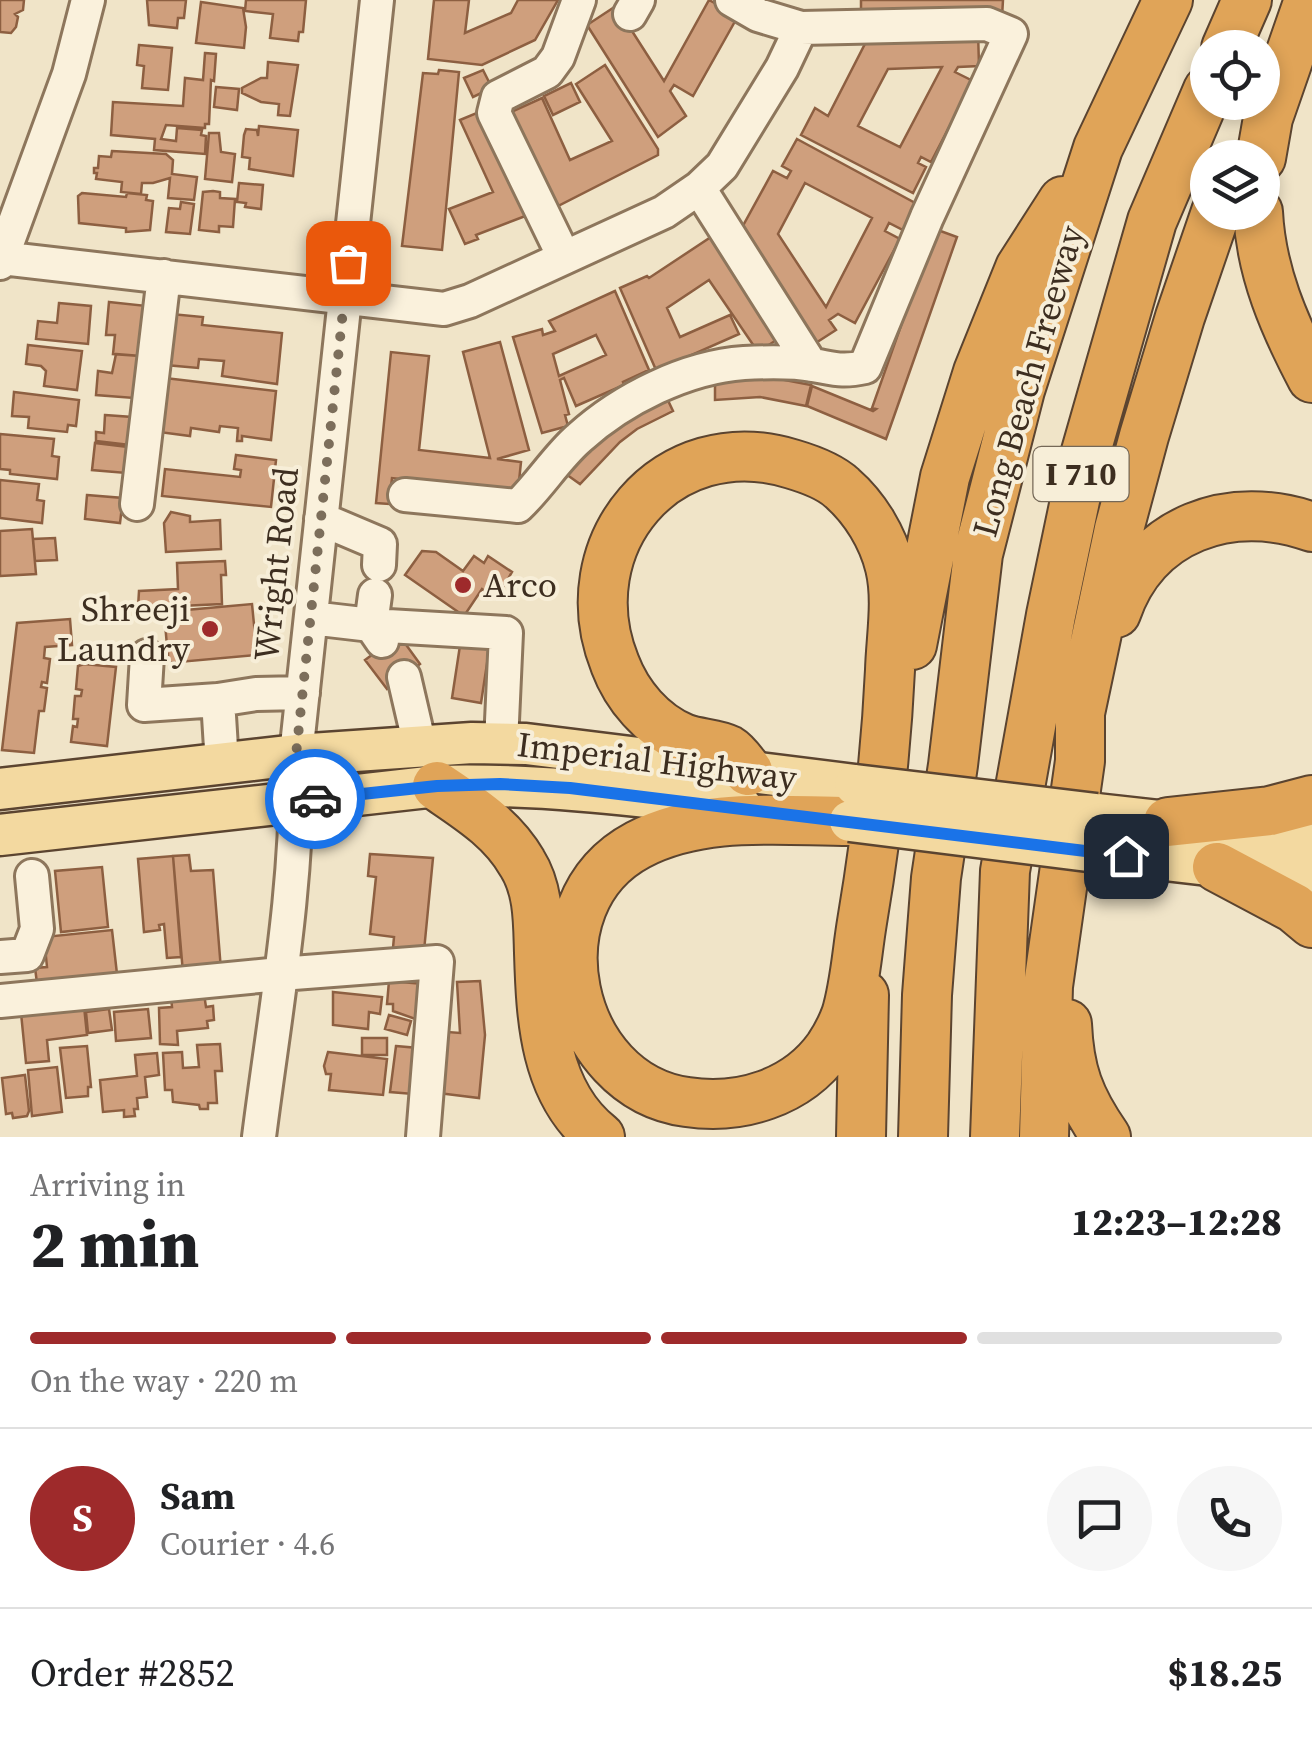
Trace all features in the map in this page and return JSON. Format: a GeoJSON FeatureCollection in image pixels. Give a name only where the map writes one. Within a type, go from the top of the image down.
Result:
{"type":"FeatureCollection","features":[{"type":"Feature","properties":{"kind":"highway","name":"Long Beach Freeway"},"geometry":{"type":"LineString","coordinates":[[923,1137],[927,995],[936,878],[978,554],[1020,390],[1098,148],[1168,0]]}},
{"type":"Feature","properties":{"kind":"highway"},"geometry":{"type":"LineString","coordinates":[[1234,30],[1247,0]]}},
{"type":"Feature","properties":{"kind":"highway"},"geometry":{"type":"LineString","coordinates":[[1280,62],[1309,0]]}},
{"type":"Feature","properties":{"kind":"highway"},"geometry":{"type":"LineString","coordinates":[[1264,140],[1268,118],[1309,0]]}},
{"type":"Feature","properties":{"kind":"highway","name":"I 710"},"geometry":{"type":"LineString","coordinates":[[995,1137],[1005,872],[1051,615],[1083,462],[1152,221],[1195,120]]}},
{"type":"Feature","properties":{"kind":"highway"},"geometry":{"type":"LineString","coordinates":[[888,728],[916,632],[945,476],[978,372],[1020,268],[1098,148]]}},
{"type":"Feature","properties":{"kind":"highway"},"geometry":{"type":"LineString","coordinates":[[1044,1137],[1048,986],[1080,762],[1080,712],[1119,529],[1174,334],[1210,230]]}},
{"type":"Feature","properties":{"kind":"highway"},"geometry":{"type":"LineString","coordinates":[[1260,230],[1263,262],[1280,310],[1312,378]]}},
{"type":"Feature","properties":{"kind":"highway"},"geometry":{"type":"LineString","coordinates":[[748,771],[730,750],[684,738],[652,720],[615,665],[605,628],[602,591],[607,555],[643,498],[675,475],[707,462],[740,456],[772,458],[809,469],[840,486],[866,514],[892,571],[888,728],[865,901],[846,1015],[833,1043],[792,1084],[759,1098],[719,1104],[686,1102],[650,1093],[620,1072],[596,1044],[580,1011],[573,978],[578,920],[606,870],[633,848],[664,833],[720,820],[853,803]]}},
{"type":"Feature","properties":{"kind":"highway"},"geometry":{"type":"LineString","coordinates":[[1080,762],[1093,720],[1111,627],[1124,588],[1147,557],[1210,520],[1253,514],[1288,518],[1312,527]]}},
{"type":"Feature","properties":{"kind":"highway"},"geometry":{"type":"LineString","coordinates":[[428,766],[497,830],[524,866],[535,892],[546,1046],[568,1102],[600,1137]]}},
{"type":"Feature","properties":{"kind":"highway"},"geometry":{"type":"LineString","coordinates":[[1168,822],[1270,811],[1312,800]]}},
{"type":"Feature","properties":{"kind":"highway"},"geometry":{"type":"LineString","coordinates":[[1217,867],[1294,908],[1312,923]]}},
{"type":"Feature","properties":{"kind":"highway"},"geometry":{"type":"LineString","coordinates":[[861,1137],[865,901]]}},
{"type":"Feature","properties":{"kind":"highway"},"geometry":{"type":"LineString","coordinates":[[1059,901],[1069,1060],[1083,1104],[1106,1137]]}},
{"type":"Feature","properties":{"kind":"main road","name":"Imperial Highway"},"geometry":{"type":"LineString","coordinates":[[0,835],[297,802],[502,743],[748,771],[853,803]]}},
{"type":"Feature","properties":{"kind":"main road","name":"Imperial Highway"},"geometry":{"type":"LineString","coordinates":[[0,789],[296,755],[428,766],[500,784],[853,803],[1096,833],[1217,867],[1312,877]]}},
{"type":"Feature","properties":{"kind":"main road","name":"Imperial Highway"},"geometry":{"type":"LineString","coordinates":[[1096,833],[1168,822],[1312,838]]}},
{"type":"Feature","properties":{"kind":"street"},"geometry":{"type":"LineString","coordinates":[[88,0],[68,74],[1,260],[444,309],[470,302],[664,212],[698,188],[722,166],[782,68],[801,28]]}},
{"type":"Feature","properties":{"kind":"street","name":"Wright Road"},"geometry":{"type":"LineString","coordinates":[[259,1137],[280,974],[297,802],[296,755],[376,0]]}},
{"type":"Feature","properties":{"kind":"street"},"geometry":{"type":"LineString","coordinates":[[564,258],[494,113],[498,96],[546,72],[558,56],[579,0]]}},
{"type":"Feature","properties":{"kind":"street"},"geometry":{"type":"LineString","coordinates":[[406,495],[518,506],[577,439],[621,406],[654,389],[707,370],[743,363],[812,364],[840,372],[865,366],[927,216],[1010,34],[987,24],[801,28],[758,14],[732,0]]}},
{"type":"Feature","properties":{"kind":"street"},"geometry":{"type":"LineString","coordinates":[[698,188],[812,364]]}},
{"type":"Feature","properties":{"kind":"street"},"geometry":{"type":"LineString","coordinates":[[136,504],[164,276]]}},
{"type":"Feature","properties":{"kind":"street"},"geometry":{"type":"LineString","coordinates":[[321,519],[380,544],[378,608]]}},
{"type":"Feature","properties":{"kind":"street"},"geometry":{"type":"LineString","coordinates":[[311,618],[378,608],[506,633],[502,743]]}},
{"type":"Feature","properties":{"kind":"street"},"geometry":{"type":"LineString","coordinates":[[147,656],[144,705],[303,693]]}},
{"type":"Feature","properties":{"kind":"street"},"geometry":{"type":"LineString","coordinates":[[404,676],[428,766]]}},
{"type":"Feature","properties":{"kind":"street"},"geometry":{"type":"LineString","coordinates":[[218,700],[222,764]]}},
{"type":"Feature","properties":{"kind":"street"},"geometry":{"type":"LineString","coordinates":[[0,957],[27,955],[37,929],[32,876]]}},
{"type":"Feature","properties":{"kind":"street"},"geometry":{"type":"LineString","coordinates":[[0,1001],[438,962],[423,1137]]}},
{"type":"Feature","properties":{"kind":"building"},"geometry":{"type":"Polygon","coordinates":[[[0,0],[24,0],[23,10],[15,14],[16,27],[11,33],[0,32],[0,0]]]}},
{"type":"Feature","properties":{"kind":"building"},"geometry":{"type":"Polygon","coordinates":[[[147,0],[186,0],[184,18],[178,18],[177,28],[149,25],[147,0]]]}},
{"type":"Feature","properties":{"kind":"building"},"geometry":{"type":"Polygon","coordinates":[[[246,0],[306,0],[303,32],[299,32],[298,41],[270,38],[273,14],[245,11],[246,0]]]}},
{"type":"Feature","properties":{"kind":"building"},"geometry":{"type":"Polygon","coordinates":[[[434,0],[469,0],[465,33],[511,13],[518,0],[558,0],[535,40],[482,65],[428,59],[434,0]]]}},
{"type":"Feature","properties":{"kind":"building"},"geometry":{"type":"Polygon","coordinates":[[[709,0],[738,16],[693,96],[674,85],[670,91],[686,116],[658,137],[587,25],[616,6],[664,81],[709,0]]]}},
{"type":"Feature","properties":{"kind":"building"},"geometry":{"type":"Polygon","coordinates":[[[861,0],[1003,0],[1002,17],[861,16],[861,0]]]}},
{"type":"Feature","properties":{"kind":"building"},"geometry":{"type":"Polygon","coordinates":[[[201,2],[243,8],[244,48],[196,43],[201,2]]]}},
{"type":"Feature","properties":{"kind":"building"},"geometry":{"type":"Polygon","coordinates":[[[978,31],[979,66],[958,67],[955,72],[973,81],[931,162],[921,157],[918,163],[926,167],[913,193],[801,135],[815,108],[828,116],[868,38],[978,31]],[[942,67],[888,69],[858,126],[900,147],[942,67]]]}},
{"type":"Feature","properties":{"kind":"building"},"geometry":{"type":"Polygon","coordinates":[[[139,45],[172,48],[168,90],[142,88],[144,66],[137,65],[139,45]]]}},
{"type":"Feature","properties":{"kind":"building"},"geometry":{"type":"Polygon","coordinates":[[[205,53],[216,54],[209,124],[205,128],[166,125],[161,139],[176,141],[177,128],[202,130],[201,135],[206,136],[205,154],[154,150],[155,139],[111,135],[113,102],[183,106],[185,78],[203,80],[205,53]]]}},
{"type":"Feature","properties":{"kind":"building"},"geometry":{"type":"Polygon","coordinates":[[[268,62],[298,65],[290,116],[278,115],[279,104],[261,102],[242,93],[242,88],[267,78],[268,62]]]}},
{"type":"Feature","properties":{"kind":"building"},"geometry":{"type":"Polygon","coordinates":[[[605,65],[658,149],[658,155],[556,207],[511,112],[542,98],[570,160],[612,141],[576,84],[605,65]]]}},
{"type":"Feature","properties":{"kind":"building"},"geometry":{"type":"Polygon","coordinates":[[[439,70],[459,72],[442,250],[402,246],[423,73],[438,74],[439,70]]]}},
{"type":"Feature","properties":{"kind":"building"},"geometry":{"type":"Polygon","coordinates":[[[483,70],[492,88],[473,97],[464,78],[483,70]]]}},
{"type":"Feature","properties":{"kind":"building"},"geometry":{"type":"Polygon","coordinates":[[[571,83],[580,102],[553,115],[544,96],[571,83]]]}},
{"type":"Feature","properties":{"kind":"building"},"geometry":{"type":"Polygon","coordinates":[[[216,87],[239,89],[237,110],[214,107],[216,87]]]}},
{"type":"Feature","properties":{"kind":"building"},"geometry":{"type":"Polygon","coordinates":[[[479,112],[528,215],[476,235],[478,239],[465,244],[449,209],[493,192],[460,120],[479,112]]]}},
{"type":"Feature","properties":{"kind":"building"},"geometry":{"type":"Polygon","coordinates":[[[259,126],[298,130],[293,176],[249,169],[250,158],[242,157],[244,135],[246,129],[257,130],[258,136],[259,126]]]}},
{"type":"Feature","properties":{"kind":"building"},"geometry":{"type":"Polygon","coordinates":[[[209,133],[219,133],[221,152],[235,154],[232,182],[205,179],[209,133]]]}},
{"type":"Feature","properties":{"kind":"building"},"geometry":{"type":"Polygon","coordinates":[[[797,139],[917,204],[903,230],[889,223],[885,231],[900,239],[855,323],[838,314],[829,320],[836,330],[811,346],[739,233],[773,171],[787,178],[791,171],[782,166],[797,139]],[[805,183],[778,234],[826,307],[872,218],[805,183]]]}},
{"type":"Feature","properties":{"kind":"building"},"geometry":{"type":"Polygon","coordinates":[[[112,151],[166,154],[173,160],[172,174],[197,177],[194,200],[168,198],[170,178],[142,183],[141,194],[121,192],[122,182],[96,179],[94,168],[98,168],[99,156],[111,157],[112,151]]]}},
{"type":"Feature","properties":{"kind":"building"},"geometry":{"type":"Polygon","coordinates":[[[239,183],[263,185],[261,209],[237,202],[239,183]]]}},
{"type":"Feature","properties":{"kind":"building"},"geometry":{"type":"Polygon","coordinates":[[[203,192],[220,192],[220,198],[235,199],[233,227],[219,226],[219,232],[199,230],[203,192]]]}},
{"type":"Feature","properties":{"kind":"building"},"geometry":{"type":"Polygon","coordinates":[[[147,195],[146,200],[153,201],[150,230],[126,232],[126,228],[79,223],[78,196],[147,195]]]}},
{"type":"Feature","properties":{"kind":"building"},"geometry":{"type":"Polygon","coordinates":[[[181,202],[194,204],[190,234],[166,232],[169,208],[180,209],[181,202]]]}},
{"type":"Feature","properties":{"kind":"building"},"geometry":{"type":"Polygon","coordinates":[[[935,229],[957,237],[886,439],[807,406],[812,386],[873,411],[876,409],[872,408],[935,229]]]}},
{"type":"Feature","properties":{"kind":"building"},"geometry":{"type":"Polygon","coordinates":[[[717,233],[787,333],[758,352],[709,280],[667,308],[680,337],[730,315],[739,334],[689,356],[693,364],[660,379],[620,288],[649,278],[717,233]]]}},
{"type":"Feature","properties":{"kind":"building"},"geometry":{"type":"Polygon","coordinates":[[[615,291],[649,370],[576,406],[564,378],[560,380],[569,414],[565,415],[568,426],[542,433],[513,337],[542,329],[543,335],[555,331],[549,321],[615,291]],[[596,335],[553,354],[559,376],[606,355],[596,335]]]}},
{"type":"Feature","properties":{"kind":"building"},"geometry":{"type":"Polygon","coordinates":[[[109,302],[147,306],[139,356],[113,354],[115,335],[106,335],[109,302]]]}},
{"type":"Feature","properties":{"kind":"building"},"geometry":{"type":"Polygon","coordinates":[[[59,303],[91,306],[88,344],[36,339],[38,321],[57,323],[59,303]]]}},
{"type":"Feature","properties":{"kind":"building"},"geometry":{"type":"Polygon","coordinates":[[[171,314],[203,317],[202,325],[282,333],[277,384],[222,376],[224,361],[199,359],[198,368],[166,365],[171,314]]]}},
{"type":"Feature","properties":{"kind":"building"},"geometry":{"type":"Polygon","coordinates":[[[500,342],[529,450],[497,459],[521,462],[518,491],[392,478],[389,504],[376,503],[391,352],[429,356],[419,450],[490,458],[463,352],[500,342]]]}},
{"type":"Feature","properties":{"kind":"building"},"geometry":{"type":"Polygon","coordinates":[[[28,345],[82,351],[77,390],[44,386],[46,371],[41,366],[26,364],[28,345]]]}},
{"type":"Feature","properties":{"kind":"building"},"geometry":{"type":"Polygon","coordinates":[[[116,354],[140,356],[134,398],[96,395],[98,371],[112,373],[116,354]]]}},
{"type":"Feature","properties":{"kind":"building"},"geometry":{"type":"Polygon","coordinates":[[[769,377],[811,385],[806,406],[760,397],[715,400],[715,378],[769,377]]]}},
{"type":"Feature","properties":{"kind":"building"},"geometry":{"type":"Polygon","coordinates":[[[165,378],[276,391],[271,440],[242,436],[242,441],[237,441],[238,428],[220,426],[219,432],[191,428],[190,436],[159,432],[165,378]]]}},
{"type":"Feature","properties":{"kind":"building"},"geometry":{"type":"Polygon","coordinates":[[[14,392],[79,400],[76,426],[68,425],[67,432],[28,428],[29,417],[12,416],[14,392]]]}},
{"type":"Feature","properties":{"kind":"building"},"geometry":{"type":"Polygon","coordinates":[[[664,392],[673,411],[620,442],[580,484],[563,472],[635,407],[664,392]]]}},
{"type":"Feature","properties":{"kind":"building"},"geometry":{"type":"Polygon","coordinates":[[[105,415],[132,417],[130,445],[96,441],[96,432],[104,433],[105,415]]]}},
{"type":"Feature","properties":{"kind":"building"},"geometry":{"type":"Polygon","coordinates":[[[0,434],[54,439],[52,456],[59,457],[57,479],[10,474],[10,470],[0,469],[0,434]]]}},
{"type":"Feature","properties":{"kind":"building"},"geometry":{"type":"Polygon","coordinates":[[[95,443],[128,447],[126,473],[92,470],[95,443]]]}},
{"type":"Feature","properties":{"kind":"building"},"geometry":{"type":"Polygon","coordinates":[[[236,455],[276,460],[271,507],[162,496],[165,469],[240,477],[241,470],[234,469],[236,455]]]}},
{"type":"Feature","properties":{"kind":"building"},"geometry":{"type":"Polygon","coordinates":[[[0,480],[39,484],[37,500],[44,501],[42,523],[0,518],[0,480]]]}},
{"type":"Feature","properties":{"kind":"building"},"geometry":{"type":"Polygon","coordinates":[[[87,495],[123,498],[120,523],[85,519],[87,495]]]}},
{"type":"Feature","properties":{"kind":"building"},"geometry":{"type":"Polygon","coordinates":[[[171,512],[190,516],[190,522],[220,520],[221,549],[166,552],[164,523],[171,512]]]}},
{"type":"Feature","properties":{"kind":"building"},"geometry":{"type":"Polygon","coordinates":[[[32,529],[36,574],[0,576],[0,531],[32,529]]]}},
{"type":"Feature","properties":{"kind":"building"},"geometry":{"type":"Polygon","coordinates":[[[55,538],[57,560],[35,561],[33,539],[55,538]]]}},
{"type":"Feature","properties":{"kind":"building","name":"Arco"},"geometry":{"type":"Polygon","coordinates":[[[422,551],[436,552],[463,571],[474,556],[484,563],[488,556],[512,572],[496,599],[482,589],[464,616],[405,575],[422,551]]]}},
{"type":"Feature","properties":{"kind":"building"},"geometry":{"type":"Polygon","coordinates":[[[225,561],[226,575],[221,575],[222,604],[138,608],[139,591],[178,589],[177,563],[225,561]]]}},
{"type":"Feature","properties":{"kind":"building","name":"Shreeji Laundry"},"geometry":{"type":"Polygon","coordinates":[[[252,604],[257,655],[168,663],[168,654],[163,655],[163,646],[167,646],[164,612],[252,604]]]}},
{"type":"Feature","properties":{"kind":"building"},"geometry":{"type":"Polygon","coordinates":[[[70,619],[72,645],[45,647],[44,658],[50,659],[47,683],[42,682],[41,687],[47,688],[44,711],[39,711],[34,753],[2,750],[17,623],[70,619]]]}},
{"type":"Feature","properties":{"kind":"building"},"geometry":{"type":"Polygon","coordinates":[[[399,635],[420,664],[387,689],[365,660],[399,635]]]}},
{"type":"Feature","properties":{"kind":"building"},"geometry":{"type":"Polygon","coordinates":[[[461,639],[490,644],[481,703],[452,698],[461,639]]]}},
{"type":"Feature","properties":{"kind":"building"},"geometry":{"type":"Polygon","coordinates":[[[78,666],[116,667],[107,746],[71,742],[78,719],[73,719],[75,696],[81,696],[82,690],[76,689],[78,666]]]}},
{"type":"Feature","properties":{"kind":"building"},"geometry":{"type":"Polygon","coordinates":[[[370,854],[433,858],[424,951],[393,948],[394,937],[370,934],[376,877],[368,876],[370,854]]]}},
{"type":"Feature","properties":{"kind":"building"},"geometry":{"type":"Polygon","coordinates":[[[189,855],[191,871],[213,870],[221,970],[183,973],[173,856],[189,855]]]}},
{"type":"Feature","properties":{"kind":"building"},"geometry":{"type":"Polygon","coordinates":[[[173,856],[181,957],[167,958],[164,924],[159,925],[160,930],[144,932],[138,859],[173,856]]]}},
{"type":"Feature","properties":{"kind":"building"},"geometry":{"type":"Polygon","coordinates":[[[102,867],[108,927],[61,932],[55,871],[102,867]]]}},
{"type":"Feature","properties":{"kind":"building"},"geometry":{"type":"Polygon","coordinates":[[[112,930],[117,974],[37,983],[35,968],[47,967],[44,937],[112,930]]]}},
{"type":"Feature","properties":{"kind":"building"},"geometry":{"type":"Polygon","coordinates":[[[389,981],[424,984],[421,1021],[393,1011],[393,1004],[387,1004],[389,981]]]}},
{"type":"Feature","properties":{"kind":"building"},"geometry":{"type":"Polygon","coordinates":[[[480,981],[485,1035],[479,1098],[438,1093],[444,1079],[448,1032],[460,1033],[457,982],[480,981]]]}},
{"type":"Feature","properties":{"kind":"building"},"geometry":{"type":"Polygon","coordinates":[[[333,992],[382,997],[380,1014],[369,1012],[368,1029],[333,1025],[333,992]]]}},
{"type":"Feature","properties":{"kind":"building"},"geometry":{"type":"Polygon","coordinates":[[[204,994],[206,1007],[213,1006],[214,1020],[207,1021],[208,1028],[177,1031],[178,1045],[160,1044],[159,1008],[172,1007],[171,997],[204,994]]]}},
{"type":"Feature","properties":{"kind":"building"},"geometry":{"type":"Polygon","coordinates":[[[84,1006],[87,1035],[47,1040],[49,1061],[26,1063],[21,1013],[84,1006]]]}},
{"type":"Feature","properties":{"kind":"building"},"geometry":{"type":"Polygon","coordinates":[[[109,1009],[112,1030],[88,1033],[86,1012],[109,1009]]]}},
{"type":"Feature","properties":{"kind":"building"},"geometry":{"type":"Polygon","coordinates":[[[148,1009],[151,1038],[116,1041],[114,1012],[148,1009]]]}},
{"type":"Feature","properties":{"kind":"building"},"geometry":{"type":"Polygon","coordinates":[[[389,1015],[411,1021],[407,1035],[385,1029],[389,1015]]]}},
{"type":"Feature","properties":{"kind":"building"},"geometry":{"type":"Polygon","coordinates":[[[362,1038],[387,1038],[387,1055],[362,1055],[362,1038]]]}},
{"type":"Feature","properties":{"kind":"building"},"geometry":{"type":"Polygon","coordinates":[[[220,1044],[222,1071],[215,1071],[217,1103],[200,1109],[199,1105],[173,1102],[172,1090],[165,1090],[163,1053],[182,1052],[183,1068],[199,1067],[197,1045],[220,1044]]]}},
{"type":"Feature","properties":{"kind":"building"},"geometry":{"type":"Polygon","coordinates":[[[87,1046],[91,1087],[88,1096],[66,1098],[60,1048],[87,1046]]]}},
{"type":"Feature","properties":{"kind":"building"},"geometry":{"type":"Polygon","coordinates":[[[396,1046],[418,1048],[413,1094],[390,1092],[396,1046]]]}},
{"type":"Feature","properties":{"kind":"building"},"geometry":{"type":"Polygon","coordinates":[[[328,1052],[387,1059],[383,1095],[329,1090],[331,1074],[326,1074],[324,1066],[328,1052]]]}},
{"type":"Feature","properties":{"kind":"building"},"geometry":{"type":"Polygon","coordinates":[[[157,1053],[159,1075],[145,1077],[147,1097],[137,1098],[135,1116],[124,1117],[124,1110],[103,1112],[100,1080],[137,1076],[135,1055],[157,1053]]]}},
{"type":"Feature","properties":{"kind":"building"},"geometry":{"type":"Polygon","coordinates":[[[57,1067],[62,1112],[32,1116],[28,1070],[57,1067]]]}},
{"type":"Feature","properties":{"kind":"building"},"geometry":{"type":"Polygon","coordinates":[[[25,1075],[29,1111],[27,1116],[13,1118],[12,1113],[6,1114],[2,1078],[25,1075]]]}},
{"type":"Feature","properties":{"kind":"way so far"},"geometry":{"type":"LineString","coordinates":[[315,799],[297,802],[296,755],[348,263]]}},
{"type":"Feature","properties":{"kind":"place","name":"Arco"},"geometry":{"type":"Point","coordinates":[463,585]}},
{"type":"Feature","properties":{"kind":"place","name":"Shreeji Laundry"},"geometry":{"type":"Point","coordinates":[210,629]}},
{"type":"Feature","properties":{"kind":"route"},"geometry":{"type":"LineString","coordinates":[[315,799],[437,786],[570,788],[1126,856]]}}]}
